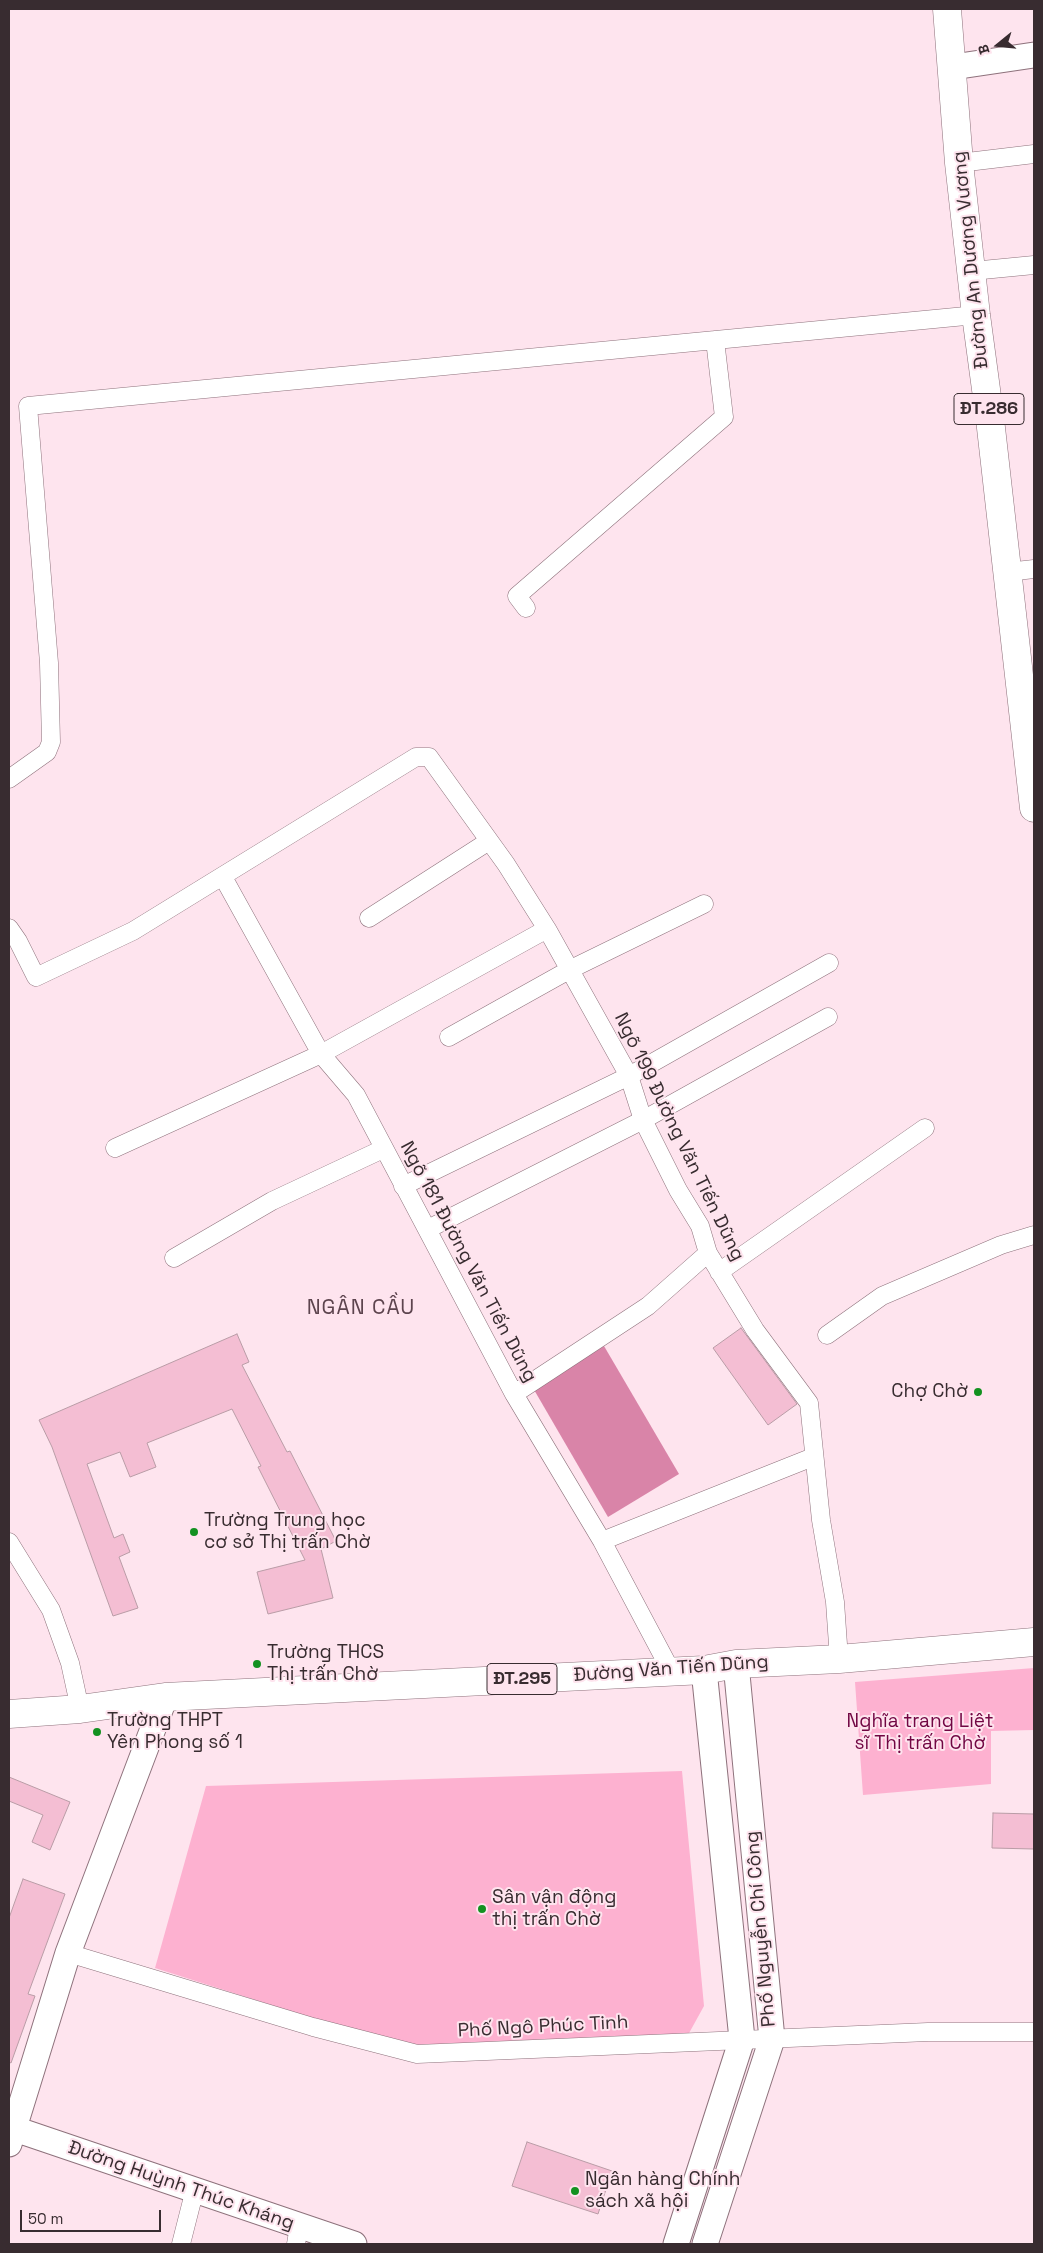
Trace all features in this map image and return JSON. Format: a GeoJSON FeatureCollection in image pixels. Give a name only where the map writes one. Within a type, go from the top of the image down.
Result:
{"type":"FeatureCollection","features":[{"type":"Feature","properties":{"kind":"main road","name":"Đường An Dương Vương"},"geometry":{"type":"LineString","coordinates":[[947,9],[976,315],[990,419],[1034,808]]}},
{"type":"Feature","properties":{"kind":"main road","name":"Đường Văn Tiến Dũng"},"geometry":{"type":"LineString","coordinates":[[9,1714],[80,1710],[165,1698],[704,1670],[736,1664],[839,1659],[1034,1642]]}},
{"type":"Feature","properties":{"kind":"street"},"geometry":{"type":"LineString","coordinates":[[952,67],[1034,55]]}},
{"type":"Feature","properties":{"kind":"street"},"geometry":{"type":"LineString","coordinates":[[960,162],[1034,154]]}},
{"type":"Feature","properties":{"kind":"street"},"geometry":{"type":"LineString","coordinates":[[972,271],[1034,265]]}},
{"type":"Feature","properties":{"kind":"street"},"geometry":{"type":"LineString","coordinates":[[9,779],[47,752],[52,742],[49,663],[28,406],[976,315]]}},
{"type":"Feature","properties":{"kind":"street"},"geometry":{"type":"LineString","coordinates":[[526,608],[517,596],[724,417],[715,340]]}},
{"type":"Feature","properties":{"kind":"street"},"geometry":{"type":"LineString","coordinates":[[1007,572],[1034,569]]}},
{"type":"Feature","properties":{"kind":"street","name":"Ngõ 199 Đường Văn Tiến Dũng"},"geometry":{"type":"LineString","coordinates":[[223,877],[416,757],[429,757],[489,841],[547,929],[569,970],[608,1034],[629,1076],[643,1120],[678,1190],[700,1226],[708,1253],[755,1330],[809,1403],[813,1457],[835,1602],[839,1659]]}},
{"type":"Feature","properties":{"kind":"street"},"geometry":{"type":"LineString","coordinates":[[368,918],[489,841]]}},
{"type":"Feature","properties":{"kind":"street"},"geometry":{"type":"LineString","coordinates":[[9,928],[18,941],[36,977],[133,931],[223,877]]}},
{"type":"Feature","properties":{"kind":"street","name":"Ngõ 181 Đường Văn Tiến Dũng"},"geometry":{"type":"LineString","coordinates":[[223,877],[322,1054],[356,1094],[383,1149],[514,1394],[602,1541],[671,1671]]}},
{"type":"Feature","properties":{"kind":"street"},"geometry":{"type":"LineString","coordinates":[[449,1037],[569,970],[704,904]]}},
{"type":"Feature","properties":{"kind":"street"},"geometry":{"type":"LineString","coordinates":[[115,1148],[322,1054],[547,929]]}},
{"type":"Feature","properties":{"kind":"street"},"geometry":{"type":"LineString","coordinates":[[403,1186],[629,1076],[829,963]]}},
{"type":"Feature","properties":{"kind":"street"},"geometry":{"type":"LineString","coordinates":[[428,1230],[643,1120],[828,1016]]}},
{"type":"Feature","properties":{"kind":"street"},"geometry":{"type":"LineString","coordinates":[[719,1272],[925,1128]]}},
{"type":"Feature","properties":{"kind":"street"},"geometry":{"type":"LineString","coordinates":[[174,1258],[272,1201],[383,1149]]}},
{"type":"Feature","properties":{"kind":"street"},"geometry":{"type":"LineString","coordinates":[[827,1335],[882,1296],[1001,1245],[1034,1235]]}},
{"type":"Feature","properties":{"kind":"street"},"geometry":{"type":"LineString","coordinates":[[514,1394],[648,1306],[708,1253]]}},
{"type":"Feature","properties":{"kind":"street"},"geometry":{"type":"LineString","coordinates":[[602,1541],[813,1457]]}},
{"type":"Feature","properties":{"kind":"street"},"geometry":{"type":"LineString","coordinates":[[10,1546],[51,1610],[70,1663],[80,1710]]}},
{"type":"Feature","properties":{"kind":"street","name":"Phố Nguyễn Chí Công"},"geometry":{"type":"LineString","coordinates":[[705,2244],[772,2039],[736,1664]]}},
{"type":"Feature","properties":{"kind":"street","name":"Phố Nguyễn Chí Công"},"geometry":{"type":"LineString","coordinates":[[676,2244],[742,2040],[704,1670]]}},
{"type":"Feature","properties":{"kind":"street"},"geometry":{"type":"LineString","coordinates":[[10,2133],[68,1953],[165,1698]]}},
{"type":"Feature","properties":{"kind":"street","name":"Phố Ngô Phúc Tinh"},"geometry":{"type":"LineString","coordinates":[[68,1953],[313,2027],[417,2054],[928,2032],[1034,2032]]}},
{"type":"Feature","properties":{"kind":"street","name":"Đường Huỳnh Thúc Kháng"},"geometry":{"type":"LineString","coordinates":[[10,2133],[195,2189],[298,2235],[354,2244]]}},
{"type":"Feature","properties":{"kind":"street"},"geometry":{"type":"LineString","coordinates":[[181,2244],[195,2189]]}},
{"type":"Feature","properties":{"kind":"green space","name":"Nghĩa trang Liệt sĩ Thị trấn Chờ"},"geometry":{"type":"Polygon","coordinates":[[[1034,1668],[1034,1730],[991,1731],[991,1784],[863,1795],[855,1682],[1034,1668]]]}},
{"type":"Feature","properties":{"kind":"green space"},"geometry":{"type":"Polygon","coordinates":[[[682,1771],[704,2006],[688,2035],[414,2045],[337,2026],[155,1968],[206,1786],[682,1771]]]}},
{"type":"Feature","properties":{"kind":"shaded area"},"geometry":{"type":"Polygon","coordinates":[[[604,1346],[679,1474],[608,1517],[533,1388],[604,1346]]]}},
{"type":"Feature","properties":{"kind":"building"},"geometry":{"type":"Polygon","coordinates":[[[741,1328],[797,1404],[768,1425],[713,1348],[741,1328]]]}},
{"type":"Feature","properties":{"kind":"building"},"geometry":{"type":"Polygon","coordinates":[[[237,1334],[249,1362],[242,1365],[287,1452],[290,1451],[336,1541],[321,1549],[333,1598],[268,1614],[257,1572],[305,1560],[258,1467],[261,1466],[232,1409],[147,1443],[156,1467],[130,1477],[120,1452],[87,1464],[114,1538],[123,1534],[130,1552],[119,1557],[138,1608],[113,1616],[52,1447],[39,1420],[237,1334]]]}},
{"type":"Feature","properties":{"kind":"building"},"geometry":{"type":"Polygon","coordinates":[[[9,1777],[70,1802],[50,1850],[32,1842],[43,1815],[9,1801],[9,1777]]]}},
{"type":"Feature","properties":{"kind":"building"},"geometry":{"type":"Polygon","coordinates":[[[993,1813],[1034,1814],[1034,1849],[992,1848],[993,1813]]]}},
{"type":"Feature","properties":{"kind":"building"},"geometry":{"type":"Polygon","coordinates":[[[23,1879],[65,1894],[28,1994],[35,1996],[11,2063],[9,2062],[9,1918],[23,1879]]]}},
{"type":"Feature","properties":{"kind":"building"},"geometry":{"type":"Polygon","coordinates":[[[527,2142],[612,2171],[598,2214],[512,2186],[527,2142]]]}},
{"type":"Feature","properties":{"kind":"place","name":"Chợ Chờ"},"geometry":{"type":"Point","coordinates":[978,1392]}},
{"type":"Feature","properties":{"kind":"place","name":"Trường Trung học cơ sở Thị trấn Chờ"},"geometry":{"type":"Point","coordinates":[194,1532]}},
{"type":"Feature","properties":{"kind":"place","name":"Trường THCS Thị trấn Chờ"},"geometry":{"type":"Point","coordinates":[257,1664]}},
{"type":"Feature","properties":{"kind":"place","name":"Trường THPT Yên Phong số 1"},"geometry":{"type":"Point","coordinates":[97,1732]}},
{"type":"Feature","properties":{"kind":"place","name":"Sân vận động thị trấn Chờ"},"geometry":{"type":"Point","coordinates":[482,1909]}},
{"type":"Feature","properties":{"kind":"place","name":"Ngân hàng Chính sách xã hội"},"geometry":{"type":"Point","coordinates":[575,2191]}},
{"type":"Feature","properties":{"kind":"district","name":"NGÂN CẦU"},"geometry":{"type":"Point","coordinates":[361,1308]}}]}
